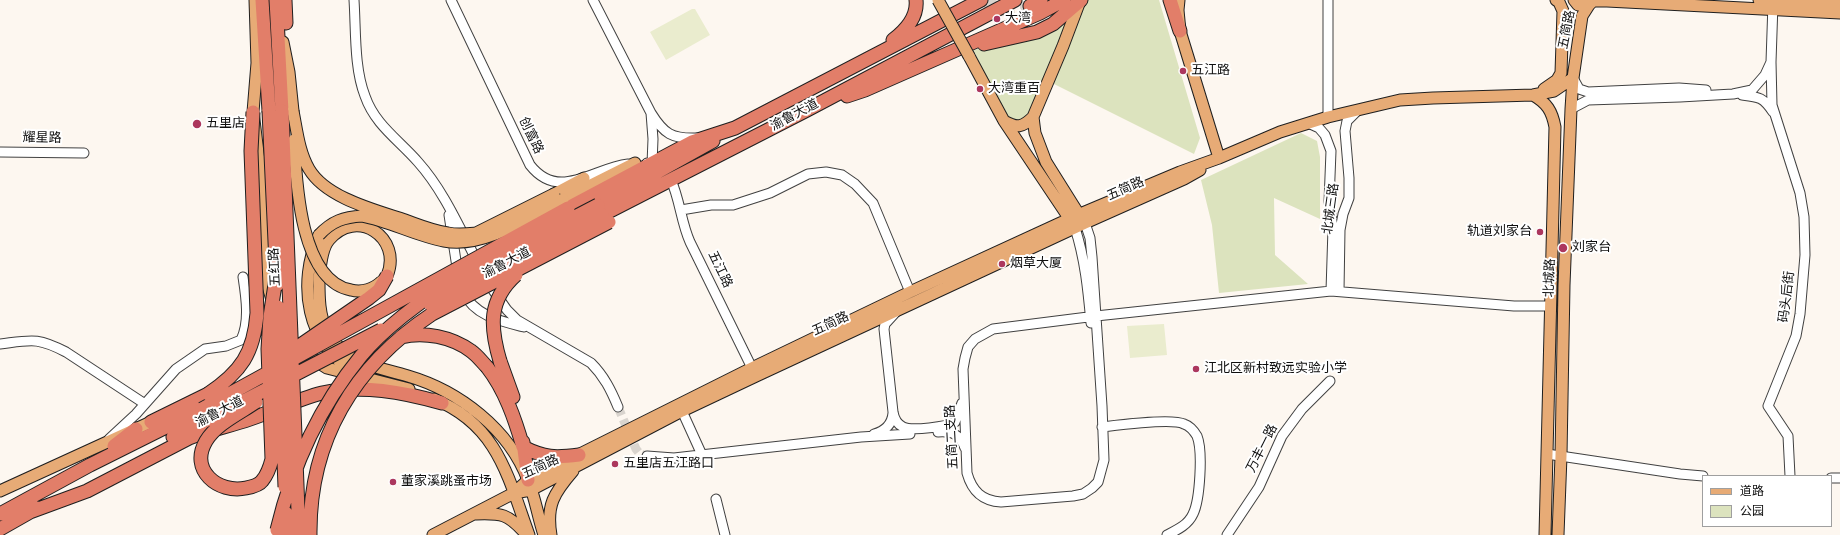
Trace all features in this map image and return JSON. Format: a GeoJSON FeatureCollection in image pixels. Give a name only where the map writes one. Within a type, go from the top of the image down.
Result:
{"type":"FeatureCollection","features":[{"type":"Feature","properties":{"kind":"highway","name":"五红路"},"geometry":{"type":"LineString","coordinates":[[261,0],[263,22],[281,111],[271,279],[280,533]]}},
{"type":"Feature","properties":{"kind":"highway","name":"五红路"},"geometry":{"type":"LineString","coordinates":[[277,0],[299,535]]}},
{"type":"Feature","properties":{"kind":"highway"},"geometry":{"type":"LineString","coordinates":[[285,0],[289,72]]}},
{"type":"Feature","properties":{"kind":"highway"},"geometry":{"type":"LineString","coordinates":[[875,54],[908,26],[914,16],[916,0]]}},
{"type":"Feature","properties":{"kind":"highway","name":"渝鲁大道"},"geometry":{"type":"LineString","coordinates":[[0,514],[90,465],[188,416],[203,415],[238,388],[562,200],[652,164],[704,138],[735,128],[981,0]]}},
{"type":"Feature","properties":{"kind":"highway","name":"渝鲁大道"},"geometry":{"type":"LineString","coordinates":[[0,529],[203,415],[310,367],[603,214],[651,191],[807,110],[1015,0]]}},
{"type":"Feature","properties":{"kind":"highway"},"geometry":{"type":"LineString","coordinates":[[807,110],[865,90],[1040,13],[1064,0]]}},
{"type":"Feature","properties":{"kind":"highway"},"geometry":{"type":"LineString","coordinates":[[951,51],[1037,32],[1053,24],[1081,0]]}},
{"type":"Feature","properties":{"kind":"highway"},"geometry":{"type":"LineString","coordinates":[[1170,0],[1180,31]]}},
{"type":"Feature","properties":{"kind":"highway"},"geometry":{"type":"LineString","coordinates":[[257,63],[263,22]]}},
{"type":"Feature","properties":{"kind":"highway"},"geometry":{"type":"LineString","coordinates":[[151,422],[208,394],[227,380],[242,364],[254,341],[257,313],[251,151],[253,112]]}},
{"type":"Feature","properties":{"kind":"highway"},"geometry":{"type":"LineString","coordinates":[[310,535],[313,487],[329,434],[341,409],[367,370],[389,347],[408,330],[426,318],[529,264],[735,128]]}},
{"type":"Feature","properties":{"kind":"highway"},"geometry":{"type":"LineString","coordinates":[[280,533],[292,476],[305,445],[352,359],[429,295],[450,282],[603,214]]}},
{"type":"Feature","properties":{"kind":"highway"},"geometry":{"type":"LineString","coordinates":[[529,264],[503,287],[493,314],[494,343],[516,405],[529,485]]}},
{"type":"Feature","properties":{"kind":"highway"},"geometry":{"type":"LineString","coordinates":[[238,388],[364,302],[379,290],[387,276]]}},
{"type":"Feature","properties":{"kind":"highway"},"geometry":{"type":"LineString","coordinates":[[271,279],[268,349],[269,386],[270,394],[272,459],[269,472],[261,482],[250,488],[231,490],[214,483],[203,469],[201,459],[206,441],[215,429],[264,398],[270,393],[310,367]]}},
{"type":"Feature","properties":{"kind":"highway"},"geometry":{"type":"LineString","coordinates":[[352,359],[378,346],[404,336],[436,336],[454,341],[472,351],[487,367],[504,394],[516,423],[523,447],[534,453],[549,457],[577,461]]}},
{"type":"Feature","properties":{"kind":"highway"},"geometry":{"type":"LineString","coordinates":[[30,512],[87,491],[195,436],[248,420],[320,394],[344,389],[382,390],[410,394],[442,403]]}},
{"type":"Feature","properties":{"kind":"highway"},"geometry":{"type":"LineString","coordinates":[[90,465],[136,429]]}},
{"type":"Feature","properties":{"kind":"main road"},"geometry":{"type":"LineString","coordinates":[[255,0],[257,63],[253,112],[273,303],[283,324],[295,341],[314,359],[327,368],[407,389],[442,403],[462,415],[478,428],[490,441],[500,456],[529,535]]}},
{"type":"Feature","properties":{"kind":"main road"},"geometry":{"type":"LineString","coordinates":[[938,0],[1004,121],[1077,221]]}},
{"type":"Feature","properties":{"kind":"main road"},"geometry":{"type":"LineString","coordinates":[[1004,121],[1013,126],[1020,126],[1027,123],[1033,117],[1081,0]]}},
{"type":"Feature","properties":{"kind":"main road"},"geometry":{"type":"LineString","coordinates":[[1179,0],[1178,10],[1180,31],[1219,158]]}},
{"type":"Feature","properties":{"kind":"main road","name":"五简路"},"geometry":{"type":"LineString","coordinates":[[1533,95],[1552,85],[1558,80],[1560,73],[1564,11],[1559,2],[1556,0]]}},
{"type":"Feature","properties":{"kind":"main road"},"geometry":{"type":"LineString","coordinates":[[1574,0],[1578,5],[1588,5]]}},
{"type":"Feature","properties":{"kind":"main road","name":"五简路"},"geometry":{"type":"LineString","coordinates":[[1759,0],[1770,3],[1840,13]]}},
{"type":"Feature","properties":{"kind":"main road","name":"五简路"},"geometry":{"type":"LineString","coordinates":[[514,493],[752,368],[910,292],[1077,221],[1184,179],[1219,158],[1258,140],[1328,117],[1382,104],[1416,99],[1533,95],[1554,91],[1574,78],[1582,16],[1588,5],[1594,1],[1803,2],[1840,5]]}},
{"type":"Feature","properties":{"kind":"main road"},"geometry":{"type":"LineString","coordinates":[[277,14],[289,72],[281,111],[295,160],[298,198],[307,236],[322,271],[335,285],[354,291],[362,291],[372,288],[387,276],[391,266],[391,255],[388,246],[375,230],[367,227],[355,226],[341,229],[328,240],[324,251],[320,275],[313,296]]}},
{"type":"Feature","properties":{"kind":"main road","name":"北城路"},"geometry":{"type":"LineString","coordinates":[[1558,535],[1564,285],[1571,109],[1574,78]]}},
{"type":"Feature","properties":{"kind":"main road","name":"北城路"},"geometry":{"type":"LineString","coordinates":[[1533,95],[1550,109],[1555,127],[1545,535]]}},
{"type":"Feature","properties":{"kind":"main road"},"geometry":{"type":"LineString","coordinates":[[281,111],[310,170],[328,189],[368,207],[438,232],[462,235],[476,233],[562,200],[584,178]]}},
{"type":"Feature","properties":{"kind":"main road"},"geometry":{"type":"LineString","coordinates":[[1033,117],[1035,133],[1046,162],[1077,221]]}},
{"type":"Feature","properties":{"kind":"main road"},"geometry":{"type":"LineString","coordinates":[[523,447],[466,405],[426,382],[365,365],[352,359],[335,358],[320,337],[314,324],[313,296],[309,263],[314,247],[319,235],[327,226],[338,219],[348,216],[362,216],[443,241],[466,243],[490,236],[635,163]]}},
{"type":"Feature","properties":{"kind":"main road","name":"五简路"},"geometry":{"type":"LineString","coordinates":[[577,461],[900,308],[1077,221]]}},
{"type":"Feature","properties":{"kind":"main road"},"geometry":{"type":"LineString","coordinates":[[352,359],[371,379]]}},
{"type":"Feature","properties":{"kind":"main road","name":"渝鲁大道"},"geometry":{"type":"LineString","coordinates":[[0,491],[151,422],[188,416]]}},
{"type":"Feature","properties":{"kind":"main road"},"geometry":{"type":"LineString","coordinates":[[485,419],[504,439],[529,485],[544,535]]}},
{"type":"Feature","properties":{"kind":"main road"},"geometry":{"type":"LineString","coordinates":[[551,535],[548,515],[552,500],[577,461]]}},
{"type":"Feature","properties":{"kind":"main road"},"geometry":{"type":"LineString","coordinates":[[433,535],[514,493]]}},
{"type":"Feature","properties":{"kind":"main road"},"geometry":{"type":"LineString","coordinates":[[471,514],[493,513],[508,517],[529,535]]}},
{"type":"Feature","properties":{"kind":"main road"},"geometry":{"type":"LineString","coordinates":[[529,535],[534,533],[539,535]]}},
{"type":"Feature","properties":{"kind":"street"},"geometry":{"type":"LineString","coordinates":[[354,0],[360,78],[372,113],[385,130],[418,162],[443,199],[486,279],[507,310],[529,328],[591,363],[600,372],[607,383],[618,408]]}},
{"type":"Feature","properties":{"kind":"street","name":"创富路"},"geometry":{"type":"LineString","coordinates":[[451,0],[530,165],[541,176],[554,182],[568,182],[584,178],[609,168],[635,163],[652,164]]}},
{"type":"Feature","properties":{"kind":"street"},"geometry":{"type":"LineString","coordinates":[[593,0],[658,125],[668,134],[686,138],[704,138]]}},
{"type":"Feature","properties":{"kind":"street"},"geometry":{"type":"LineString","coordinates":[[1328,0],[1328,117]]}},
{"type":"Feature","properties":{"kind":"street"},"geometry":{"type":"LineString","coordinates":[[1574,78],[1579,89],[1588,92],[1679,88],[1701,90],[1745,87],[1755,81],[1761,74],[1765,62],[1770,3]]}},
{"type":"Feature","properties":{"kind":"street","name":"码头后街"},"geometry":{"type":"LineString","coordinates":[[1770,3],[1772,105],[1794,170],[1804,217],[1805,255],[1800,314],[1796,336],[1768,406],[1788,436],[1790,475]]}},
{"type":"Feature","properties":{"kind":"street"},"geometry":{"type":"LineString","coordinates":[[1571,109],[1588,100],[1733,94],[1752,90],[1765,76],[1771,62]]}},
{"type":"Feature","properties":{"kind":"street","name":"码头后街"},"geometry":{"type":"LineString","coordinates":[[1733,94],[1760,97],[1767,103],[1775,114]]}},
{"type":"Feature","properties":{"kind":"street","name":"北城三路"},"geometry":{"type":"LineString","coordinates":[[1335,291],[1340,230],[1343,214],[1349,198],[1345,131],[1347,121],[1357,111]]}},
{"type":"Feature","properties":{"kind":"street"},"geometry":{"type":"LineString","coordinates":[[651,114],[653,139],[652,164]]}},
{"type":"Feature","properties":{"kind":"street","name":"北城三路"},"geometry":{"type":"LineString","coordinates":[[1308,123],[1319,128],[1325,135],[1331,151],[1329,202],[1333,228],[1335,291]]}},
{"type":"Feature","properties":{"kind":"street","name":"耀星路"},"geometry":{"type":"LineString","coordinates":[[0,152],[84,152]]}},
{"type":"Feature","properties":{"kind":"street"},"geometry":{"type":"LineString","coordinates":[[681,210],[710,205],[733,205],[770,193],[808,174],[826,172],[842,175],[855,184],[873,203],[910,292]]}},
{"type":"Feature","properties":{"kind":"street","name":"五江路"},"geometry":{"type":"LineString","coordinates":[[671,180],[677,194],[685,232],[752,368]]}},
{"type":"Feature","properties":{"kind":"street"},"geometry":{"type":"LineString","coordinates":[[443,199],[450,217],[457,272],[464,294],[471,303],[486,316],[529,328]]}},
{"type":"Feature","properties":{"kind":"street","name":"五简二支路"},"geometry":{"type":"LineString","coordinates":[[1077,221],[1093,317],[1098,413],[1102,427],[1104,460],[1098,482],[1087,491],[1073,496],[1001,502],[992,502],[984,498],[970,484],[967,473],[963,369],[968,347],[983,333],[993,329],[1093,317]]}},
{"type":"Feature","properties":{"kind":"street"},"geometry":{"type":"LineString","coordinates":[[105,443],[136,414],[176,369],[191,357],[205,348],[226,346],[241,340],[244,332],[246,300],[243,277]]}},
{"type":"Feature","properties":{"kind":"street"},"geometry":{"type":"LineString","coordinates":[[1093,317],[1335,291],[1520,306],[1551,306]]}},
{"type":"Feature","properties":{"kind":"street"},"geometry":{"type":"LineString","coordinates":[[861,437],[881,432],[891,423],[892,412],[884,329],[888,320],[900,308]]}},
{"type":"Feature","properties":{"kind":"street"},"geometry":{"type":"LineString","coordinates":[[868,323],[875,323],[880,330],[888,412],[891,423],[897,430],[910,434]]}},
{"type":"Feature","properties":{"kind":"street"},"geometry":{"type":"LineString","coordinates":[[0,344],[32,340],[53,345],[145,404]]}},
{"type":"Feature","properties":{"kind":"street","name":"万丰一路"},"geometry":{"type":"LineString","coordinates":[[1228,535],[1258,486],[1282,436],[1302,409],[1330,381]]}},
{"type":"Feature","properties":{"kind":"street"},"geometry":{"type":"LineString","coordinates":[[892,412],[900,426],[909,429],[947,426],[955,422],[964,396]]}},
{"type":"Feature","properties":{"kind":"street"},"geometry":{"type":"LineString","coordinates":[[682,412],[702,455]]}},
{"type":"Feature","properties":{"kind":"street"},"geometry":{"type":"LineString","coordinates":[[136,414],[135,418],[139,423],[151,422]]}},
{"type":"Feature","properties":{"kind":"street"},"geometry":{"type":"LineString","coordinates":[[1102,427],[1176,422],[1188,426],[1194,431],[1198,446],[1200,488],[1193,514],[1183,526],[1167,535]]}},
{"type":"Feature","properties":{"kind":"street"},"geometry":{"type":"LineString","coordinates":[[647,456],[674,458],[861,437],[952,432],[962,442],[967,455]]}},
{"type":"Feature","properties":{"kind":"street"},"geometry":{"type":"LineString","coordinates":[[1547,454],[1702,476]]}},
{"type":"Feature","properties":{"kind":"street"},"geometry":{"type":"LineString","coordinates":[[716,499],[725,535]]}},
{"type":"Feature","properties":{"kind":"green space"},"geometry":{"type":"Polygon","coordinates":[[[1087,0],[1159,0],[1200,138],[1194,154],[1052,83],[1087,0]]]}},
{"type":"Feature","properties":{"kind":"green space"},"geometry":{"type":"Polygon","coordinates":[[[692,9],[695,9],[710,35],[666,60],[650,32],[692,9]]]}},
{"type":"Feature","properties":{"kind":"green space"},"geometry":{"type":"Polygon","coordinates":[[[1064,22],[1067,24],[1028,113],[1022,120],[1013,120],[1007,117],[973,50],[1039,36],[1064,22]]]}},
{"type":"Feature","properties":{"kind":"green space"},"geometry":{"type":"Polygon","coordinates":[[[1301,133],[1317,141],[1320,157],[1320,219],[1274,198],[1275,255],[1308,284],[1219,293],[1212,225],[1201,180],[1301,133]]]}},
{"type":"Feature","properties":{"kind":"green space"},"geometry":{"type":"Polygon","coordinates":[[[1164,324],[1167,355],[1130,358],[1127,326],[1164,324]]]}},
{"type":"Feature","properties":{"kind":"tunnel"},"geometry":{"type":"LineString","coordinates":[[985,0],[995,7],[1006,10],[1030,6]]}},
{"type":"Feature","properties":{"kind":"tunnel"},"geometry":{"type":"LineString","coordinates":[[618,407],[636,449],[640,454],[647,456]]}},
{"type":"Feature","properties":{"kind":"place","name":"大湾"},"geometry":{"type":"Point","coordinates":[997,19]}},
{"type":"Feature","properties":{"kind":"place","name":"五江路"},"geometry":{"type":"Point","coordinates":[1183,71]}},
{"type":"Feature","properties":{"kind":"place","name":"大湾重百"},"geometry":{"type":"Point","coordinates":[980,89]}},
{"type":"Feature","properties":{"kind":"place","name":"五里店"},"geometry":{"type":"Point","coordinates":[197,124]}},
{"type":"Feature","properties":{"kind":"place","name":"轨道刘家台"},"geometry":{"type":"Point","coordinates":[1540,232]}},
{"type":"Feature","properties":{"kind":"place","name":"刘家台"},"geometry":{"type":"Point","coordinates":[1563,248]}},
{"type":"Feature","properties":{"kind":"place","name":"烟草大厦"},"geometry":{"type":"Point","coordinates":[1002,264]}},
{"type":"Feature","properties":{"kind":"place","name":"江北区新村致远实验小学"},"geometry":{"type":"Point","coordinates":[1196,369]}},
{"type":"Feature","properties":{"kind":"place","name":"五里店五江路口"},"geometry":{"type":"Point","coordinates":[615,464]}},
{"type":"Feature","properties":{"kind":"place","name":"董家溪跳蚤市场"},"geometry":{"type":"Point","coordinates":[393,482]}}]}
